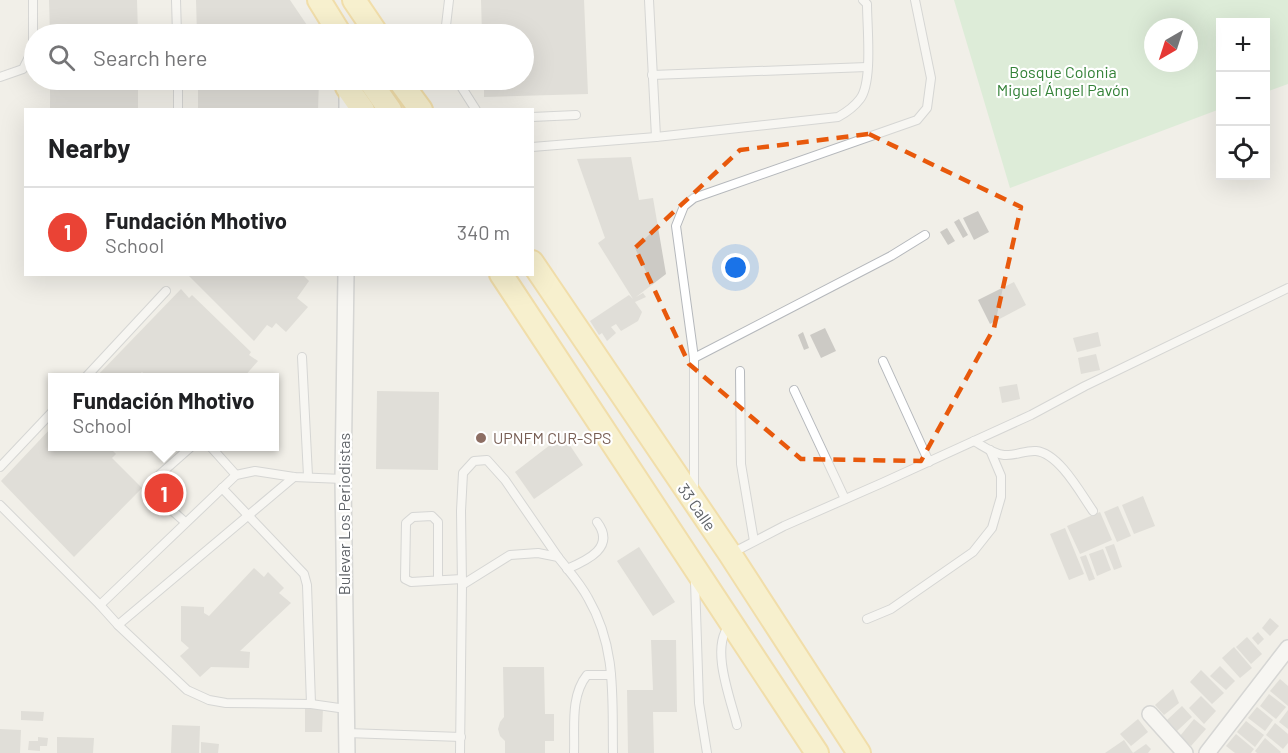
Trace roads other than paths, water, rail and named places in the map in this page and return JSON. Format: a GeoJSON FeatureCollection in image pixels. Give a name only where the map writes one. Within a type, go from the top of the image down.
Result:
{"type":"FeatureCollection","features":[{"type":"Feature","properties":{"kind":"main road"},"geometry":{"type":"LineString","coordinates":[[320,0],[334,24]]}},
{"type":"Feature","properties":{"kind":"main road"},"geometry":{"type":"LineString","coordinates":[[342,0],[353,24]]}},
{"type":"Feature","properties":{"kind":"main road"},"geometry":{"type":"LineString","coordinates":[[354,0],[370,24]]}},
{"type":"Feature","properties":{"kind":"main road"},"geometry":{"type":"LineString","coordinates":[[351,90],[362,108]]}},
{"type":"Feature","properties":{"kind":"main road"},"geometry":{"type":"LineString","coordinates":[[376,90],[389,108]]}},
{"type":"Feature","properties":{"kind":"main road"},"geometry":{"type":"LineString","coordinates":[[411,90],[420,108]]}},
{"type":"Feature","properties":{"kind":"main road"},"geometry":{"type":"LineString","coordinates":[[413,90],[427,108]]}},
{"type":"Feature","properties":{"kind":"main road","name":"33 Calle"},"geometry":{"type":"LineString","coordinates":[[534,265],[730,554],[859,753]]}},
{"type":"Feature","properties":{"kind":"main road","name":"33 Calle"},"geometry":{"type":"LineString","coordinates":[[502,276],[817,753]]}},
{"type":"Feature","properties":{"kind":"street"},"geometry":{"type":"LineString","coordinates":[[347,90],[347,108]]}},
{"type":"Feature","properties":{"kind":"street","name":"Bulevar Los Periodistas"},"geometry":{"type":"LineString","coordinates":[[346,276],[343,479],[347,753]]}},
{"type":"Feature","properties":{"kind":"street"},"geometry":{"type":"LineString","coordinates":[[1207,753],[1288,648]]}},
{"type":"Feature","properties":{"kind":"street"},"geometry":{"type":"LineString","coordinates":[[1150,714],[1185,753]]}},
{"type":"Feature","properties":{"kind":"lane"},"geometry":{"type":"LineString","coordinates":[[33,0],[33,24]]}},
{"type":"Feature","properties":{"kind":"lane"},"geometry":{"type":"LineString","coordinates":[[176,0],[177,24]]}},
{"type":"Feature","properties":{"kind":"lane"},"geometry":{"type":"LineString","coordinates":[[446,24],[449,0]]}},
{"type":"Feature","properties":{"kind":"lane"},"geometry":{"type":"LineString","coordinates":[[649,0],[656,136]]}},
{"type":"Feature","properties":{"kind":"lane"},"geometry":{"type":"LineString","coordinates":[[534,147],[838,117],[862,98],[867,82],[867,4],[863,0]]}},
{"type":"Feature","properties":{"kind":"lane"},"geometry":{"type":"LineString","coordinates":[[694,504],[694,358],[676,226],[684,206],[694,198],[917,120],[927,108],[931,78],[915,0]]}},
{"type":"Feature","properties":{"kind":"lane"},"geometry":{"type":"LineString","coordinates":[[0,77],[24,67]]}},
{"type":"Feature","properties":{"kind":"lane"},"geometry":{"type":"LineString","coordinates":[[652,75],[867,67]]}},
{"type":"Feature","properties":{"kind":"lane"},"geometry":{"type":"LineString","coordinates":[[178,90],[178,108]]}},
{"type":"Feature","properties":{"kind":"lane"},"geometry":{"type":"LineString","coordinates":[[463,90],[475,108]]}},
{"type":"Feature","properties":{"kind":"lane"},"geometry":{"type":"LineString","coordinates":[[534,117],[576,115]]}},
{"type":"Feature","properties":{"kind":"lane"},"geometry":{"type":"LineString","coordinates":[[694,358],[891,256],[925,236]]}},
{"type":"Feature","properties":{"kind":"lane"},"geometry":{"type":"LineString","coordinates":[[730,554],[784,525],[974,441],[1288,288]]}},
{"type":"Feature","properties":{"kind":"lane"},"geometry":{"type":"LineString","coordinates":[[90,373],[166,291]]}},
{"type":"Feature","properties":{"kind":"lane"},"geometry":{"type":"LineString","coordinates":[[302,357],[308,476]]}},
{"type":"Feature","properties":{"kind":"lane"},"geometry":{"type":"LineString","coordinates":[[883,362],[929,462]]}},
{"type":"Feature","properties":{"kind":"lane"},"geometry":{"type":"LineString","coordinates":[[740,371],[741,464],[754,541]]}},
{"type":"Feature","properties":{"kind":"lane"},"geometry":{"type":"LineString","coordinates":[[794,390],[844,499]]}},
{"type":"Feature","properties":{"kind":"lane"},"geometry":{"type":"LineString","coordinates":[[0,467],[48,416]]}},
{"type":"Feature","properties":{"kind":"lane"},"geometry":{"type":"LineString","coordinates":[[974,441],[990,450],[1004,454],[1038,451],[1047,455],[1067,473],[1093,511]]}},
{"type":"Feature","properties":{"kind":"lane"},"geometry":{"type":"LineString","coordinates":[[867,619],[891,609],[973,552],[992,528],[1001,497],[1001,476],[990,450]]}},
{"type":"Feature","properties":{"kind":"lane"},"geometry":{"type":"LineString","coordinates":[[185,522],[166,505],[154,487],[158,476],[187,451]]}},
{"type":"Feature","properties":{"kind":"lane"},"geometry":{"type":"LineString","coordinates":[[214,451],[236,475]]}},
{"type":"Feature","properties":{"kind":"lane"},"geometry":{"type":"LineString","coordinates":[[460,753],[463,473],[474,461],[487,460],[506,480],[588,598],[611,661],[613,753]]}},
{"type":"Feature","properties":{"kind":"lane"},"geometry":{"type":"LineString","coordinates":[[100,605],[236,475],[255,471],[294,477],[343,479]]}},
{"type":"Feature","properties":{"kind":"lane"},"geometry":{"type":"LineString","coordinates":[[118,625],[294,477]]}},
{"type":"Feature","properties":{"kind":"lane"},"geometry":{"type":"LineString","coordinates":[[222,488],[304,574],[307,585],[311,704]]}},
{"type":"Feature","properties":{"kind":"lane"},"geometry":{"type":"LineString","coordinates":[[0,505],[118,625],[187,690],[209,700],[226,703],[311,704],[346,709]]}},
{"type":"Feature","properties":{"kind":"lane"},"geometry":{"type":"LineString","coordinates":[[438,580],[438,522],[432,516],[413,517],[406,523],[405,579],[411,582],[438,580],[462,582],[510,555],[538,553],[558,557]]}},
{"type":"Feature","properties":{"kind":"lane"},"geometry":{"type":"LineString","coordinates":[[567,569],[597,553],[604,542],[603,531],[597,522]]}},
{"type":"Feature","properties":{"kind":"lane"},"geometry":{"type":"LineString","coordinates":[[695,567],[699,703],[707,753]]}},
{"type":"Feature","properties":{"kind":"lane"},"geometry":{"type":"LineString","coordinates":[[732,623],[725,631],[721,642],[722,662],[737,725]]}},
{"type":"Feature","properties":{"kind":"lane"},"geometry":{"type":"LineString","coordinates":[[574,753],[575,709],[579,685],[587,675],[611,675]]}},
{"type":"Feature","properties":{"kind":"lane"},"geometry":{"type":"LineString","coordinates":[[347,733],[461,737]]}},
{"type":"Feature","properties":{"kind":"place","name":"UPNFM CUR-SPS"},"geometry":{"type":"Point","coordinates":[481,438]}},
{"type":"Feature","properties":{"kind":"place","name":"Fundación Mhotivo"},"geometry":{"type":"Point","coordinates":[164,493]}},
{"type":"Feature","properties":{"kind":"park label","name":"Bosque Colonia Miguel Ángel Pavón"},"geometry":{"type":"Point","coordinates":[1063,81]}}]}
